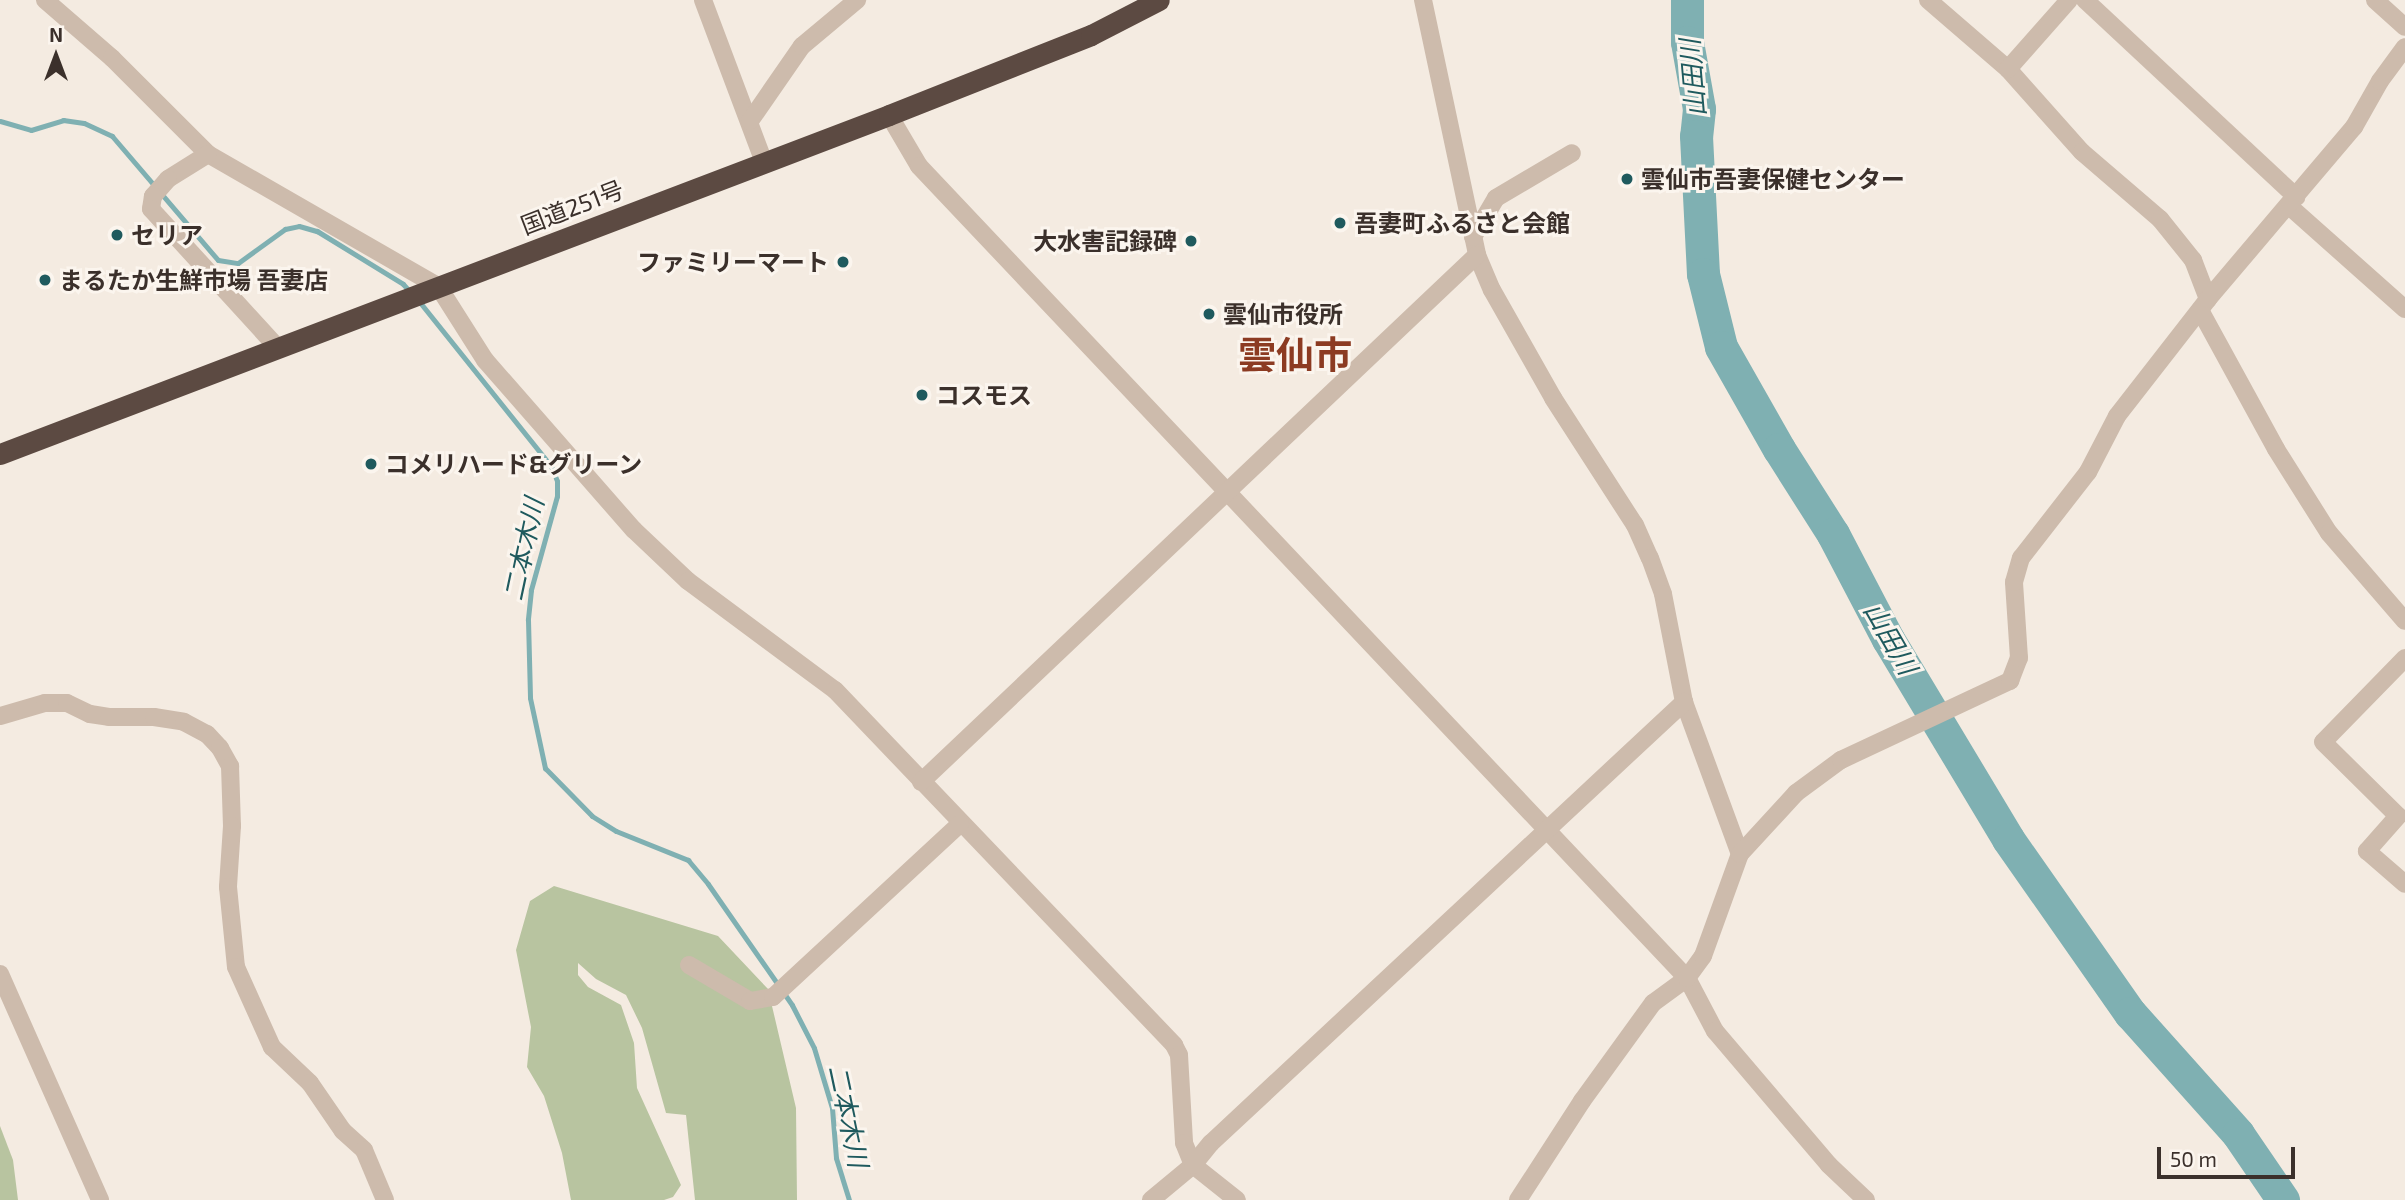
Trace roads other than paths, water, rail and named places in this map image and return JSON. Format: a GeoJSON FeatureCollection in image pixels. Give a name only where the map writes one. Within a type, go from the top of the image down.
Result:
{"type":"FeatureCollection","features":[{"type":"Feature","properties":{"kind":"highway","name":"国道251号"},"geometry":{"type":"LineString","coordinates":[[0,454],[889,115],[1091,35],[1159,0]]}},
{"type":"Feature","properties":{"kind":"street"},"geometry":{"type":"LineString","coordinates":[[45,0],[112,58],[208,154],[434,288],[485,360],[634,530],[688,581],[835,690],[960,824],[1174,1045],[1179,1055],[1184,1143],[1193,1165],[1237,1200]]}},
{"type":"Feature","properties":{"kind":"street"},"geometry":{"type":"LineString","coordinates":[[703,0],[764,162]]}},
{"type":"Feature","properties":{"kind":"street"},"geometry":{"type":"LineString","coordinates":[[750,121],[802,46],[857,0]]}},
{"type":"Feature","properties":{"kind":"street"},"geometry":{"type":"LineString","coordinates":[[1423,0],[1475,246],[1492,290],[1553,398],[1635,525],[1663,594],[1684,702],[1740,855]]}},
{"type":"Feature","properties":{"kind":"street"},"geometry":{"type":"LineString","coordinates":[[1928,0],[2008,69],[2082,152],[2160,219],[2181,241],[2193,260],[2204,304],[2276,449],[2329,533],[2405,621]]}},
{"type":"Feature","properties":{"kind":"street"},"geometry":{"type":"LineString","coordinates":[[2008,69],[2069,0]]}},
{"type":"Feature","properties":{"kind":"street"},"geometry":{"type":"LineString","coordinates":[[2085,0],[2405,309]]}},
{"type":"Feature","properties":{"kind":"street"},"geometry":{"type":"LineString","coordinates":[[2375,0],[2405,27]]}},
{"type":"Feature","properties":{"kind":"street"},"geometry":{"type":"LineString","coordinates":[[1518,1200],[1582,1101],[1653,1003],[1687,978],[1703,956],[1740,855],[1796,793],[1841,760],[1963,706],[2001,687],[2014,675],[2019,658],[2014,582],[2021,558],[2088,472],[2117,416],[2204,304],[2354,127],[2379,81],[2405,47]]}},
{"type":"Feature","properties":{"kind":"street"},"geometry":{"type":"LineString","coordinates":[[889,115],[919,166],[1687,978],[1698,1005],[1715,1031],[1829,1165],[1866,1200]]}},
{"type":"Feature","properties":{"kind":"street"},"geometry":{"type":"LineString","coordinates":[[921,782],[1228,491],[1475,246],[1496,198],[1572,153]]}},
{"type":"Feature","properties":{"kind":"street"},"geometry":{"type":"LineString","coordinates":[[208,154],[168,179],[153,196],[151,209],[278,348]]}},
{"type":"Feature","properties":{"kind":"street"},"geometry":{"type":"LineString","coordinates":[[2405,657],[2323,742],[2398,816],[2367,851],[2405,884]]}},
{"type":"Feature","properties":{"kind":"street"},"geometry":{"type":"LineString","coordinates":[[1151,1200],[1193,1165],[1211,1143],[1684,702]]}},
{"type":"Feature","properties":{"kind":"street"},"geometry":{"type":"LineString","coordinates":[[0,716],[45,703],[67,703],[90,714],[109,717],[154,717],[184,723],[207,734],[220,748],[230,766],[232,825],[229,887],[236,967],[272,1047],[310,1083],[343,1130],[364,1150],[385,1200]]}},
{"type":"Feature","properties":{"kind":"street"},"geometry":{"type":"LineString","coordinates":[[689,965],[750,1001],[765,1001],[783,988],[960,824]]}},
{"type":"Feature","properties":{"kind":"street"},"geometry":{"type":"LineString","coordinates":[[0,974],[100,1200]]}},
{"type":"Feature","properties":{"kind":"waterway","name":"山田川"},"geometry":{"type":"LineString","coordinates":[[1687,0],[1687,42],[1699,109],[1696,136],[1703,274],[1721,347],[1779,449],[1833,534],[1888,639],[2008,839],[2130,1013],[2238,1134],[2283,1200]]}},
{"type":"Feature","properties":{"kind":"waterway","name":"二本木川"},"geometry":{"type":"LineString","coordinates":[[0,121],[31,130],[63,120],[84,123],[112,136],[218,260],[238,263],[285,229],[299,226],[317,231],[403,284],[411,293]]}},
{"type":"Feature","properties":{"kind":"waterway","name":"二本木川"},"geometry":{"type":"LineString","coordinates":[[418,300],[551,466],[557,481],[557,496],[531,590],[528,620],[530,698],[545,768],[592,816],[616,831],[688,860],[708,884],[792,1005],[814,1048],[832,1108],[836,1158],[849,1200]]}},
{"type":"Feature","properties":{"kind":"place","name":"雲仙市吾妻保健センター"},"geometry":{"type":"Point","coordinates":[1627,179]}},
{"type":"Feature","properties":{"kind":"place","name":"吾妻町ふるさと会館"},"geometry":{"type":"Point","coordinates":[1340,223]}},
{"type":"Feature","properties":{"kind":"place","name":"セリア"},"geometry":{"type":"Point","coordinates":[117,235]}},
{"type":"Feature","properties":{"kind":"place","name":"大水害記録碑"},"geometry":{"type":"Point","coordinates":[1191,241]}},
{"type":"Feature","properties":{"kind":"place","name":"ファミリーマート"},"geometry":{"type":"Point","coordinates":[843,262]}},
{"type":"Feature","properties":{"kind":"place","name":"まるたか生鮮市場 吾妻店"},"geometry":{"type":"Point","coordinates":[45,280]}},
{"type":"Feature","properties":{"kind":"place","name":"雲仙市役所"},"geometry":{"type":"Point","coordinates":[1209,314]}},
{"type":"Feature","properties":{"kind":"place","name":"コスモス"},"geometry":{"type":"Point","coordinates":[922,395]}},
{"type":"Feature","properties":{"kind":"place","name":"コメリハード&グリーン"},"geometry":{"type":"Point","coordinates":[371,464]}},
{"type":"Feature","properties":{"kind":"district","name":"雲仙市"},"geometry":{"type":"Point","coordinates":[1295,355]}}]}
